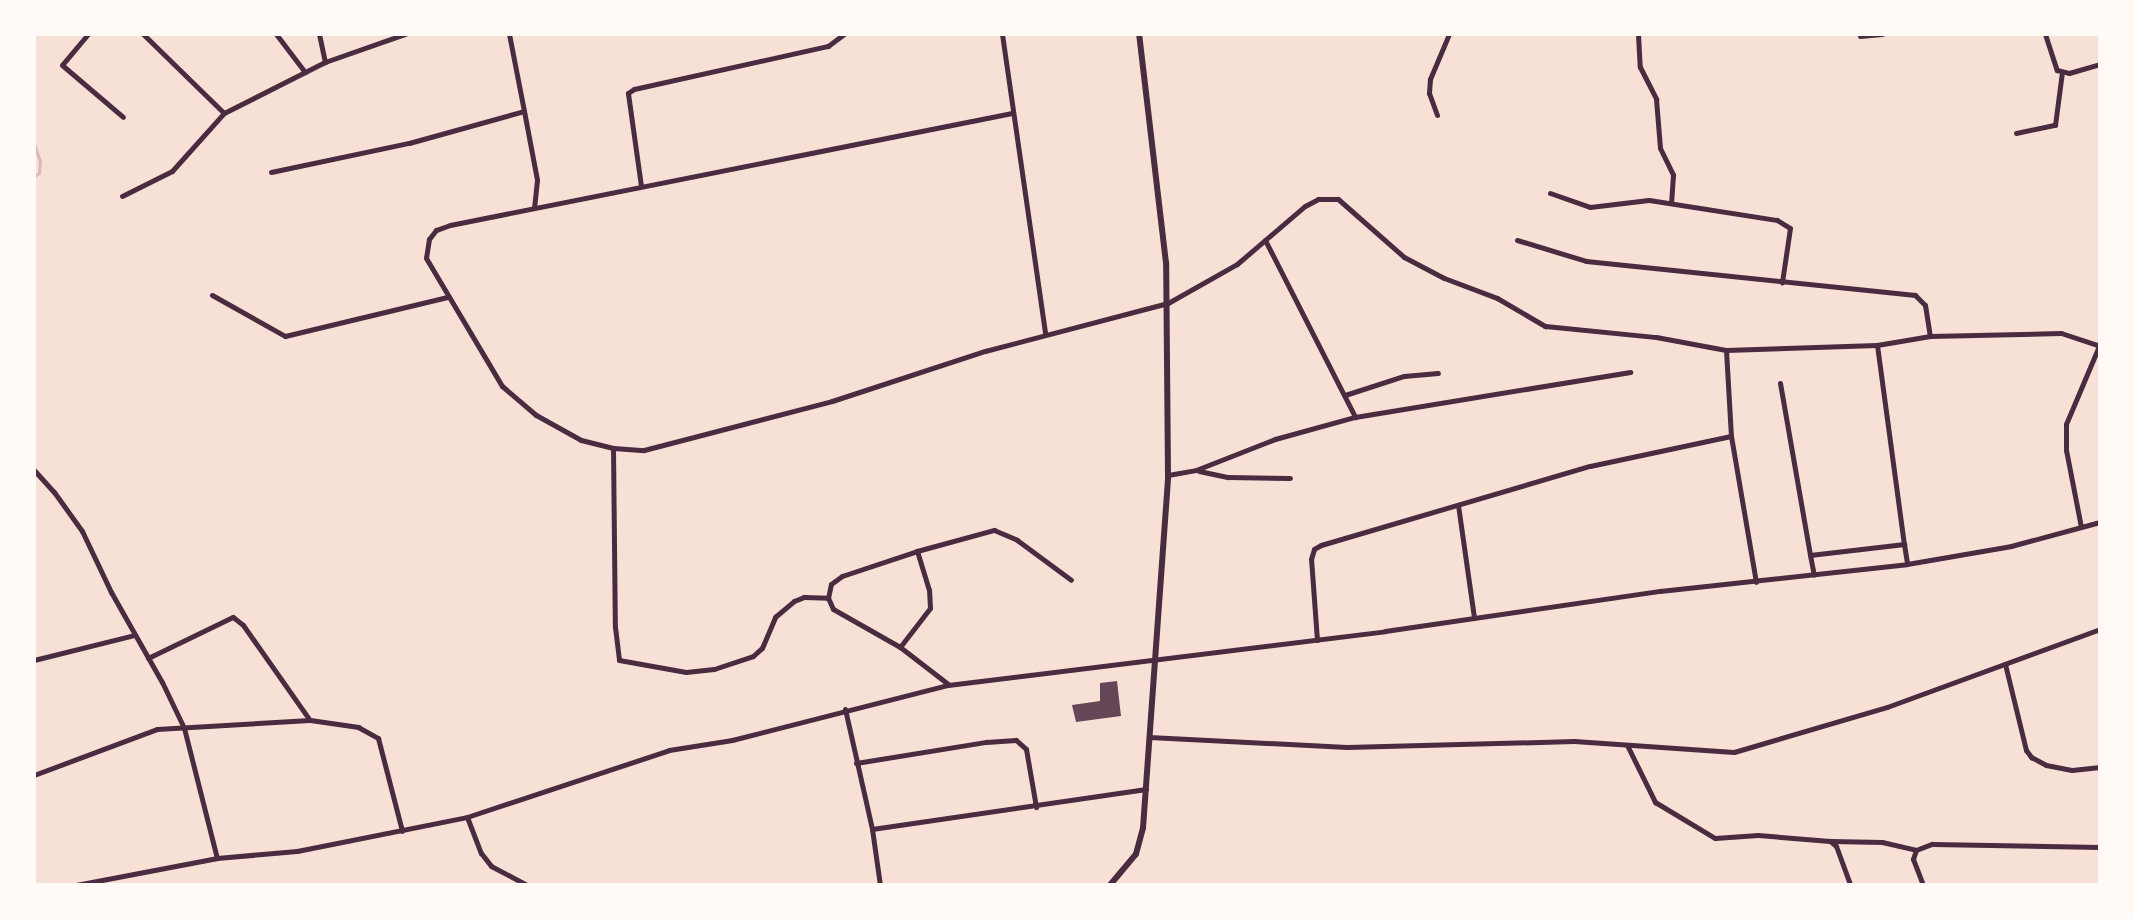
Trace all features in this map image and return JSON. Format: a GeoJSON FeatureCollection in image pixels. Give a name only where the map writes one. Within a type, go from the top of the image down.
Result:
{"type":"FeatureCollection","features":[{"type":"Feature","properties":{"kind":"street"},"geometry":{"type":"LineString","coordinates":[[88,34],[62,65],[123,117]]}},
{"type":"Feature","properties":{"kind":"street"},"geometry":{"type":"LineString","coordinates":[[143,34],[224,113]]}},
{"type":"Feature","properties":{"kind":"street"},"geometry":{"type":"LineString","coordinates":[[276,34],[305,72]]}},
{"type":"Feature","properties":{"kind":"street"},"geometry":{"type":"LineString","coordinates":[[319,34],[325,62]]}},
{"type":"Feature","properties":{"kind":"street"},"geometry":{"type":"LineString","coordinates":[[122,196],[172,171],[224,113],[325,62],[405,34]]}},
{"type":"Feature","properties":{"kind":"street"},"geometry":{"type":"LineString","coordinates":[[509,34],[537,180],[534,208]]}},
{"type":"Feature","properties":{"kind":"street"},"geometry":{"type":"LineString","coordinates":[[641,186],[628,93],[634,89],[828,46],[844,34]]}},
{"type":"Feature","properties":{"kind":"street"},"geometry":{"type":"LineString","coordinates":[[1002,34],[1045,334]]}},
{"type":"Feature","properties":{"kind":"street"},"geometry":{"type":"LineString","coordinates":[[1110,885],[1136,854],[1143,828],[1168,475],[1168,303],[1160,192],[1139,34]]}},
{"type":"Feature","properties":{"kind":"street"},"geometry":{"type":"LineString","coordinates":[[1437,115],[1429,93],[1430,79],[1449,34]]}},
{"type":"Feature","properties":{"kind":"street"},"geometry":{"type":"LineString","coordinates":[[1638,34],[1640,67],[1656,99],[1660,148],[1673,175],[1671,203]]}},
{"type":"Feature","properties":{"kind":"street"},"geometry":{"type":"LineString","coordinates":[[1860,36],[1882,34]]}},
{"type":"Feature","properties":{"kind":"street"},"geometry":{"type":"LineString","coordinates":[[2045,34],[2053,66],[2062,72],[2100,64]]}},
{"type":"Feature","properties":{"kind":"street"},"geometry":{"type":"LineString","coordinates":[[2016,133],[2055,125],[2062,72]]}},
{"type":"Feature","properties":{"kind":"street"},"geometry":{"type":"LineString","coordinates":[[271,172],[409,143],[524,111]]}},
{"type":"Feature","properties":{"kind":"street"},"geometry":{"type":"LineString","coordinates":[[1012,113],[436,230],[426,249],[426,258],[502,386],[536,415],[581,440],[613,448],[644,450],[673,445],[832,401],[1045,334],[1168,303],[1237,264],[1305,206],[1318,199],[1338,199],[1404,257],[1444,278],[1497,298],[1545,326],[1656,337],[1726,350],[1877,345],[1930,336],[2061,333],[2100,346],[2066,424],[2066,450],[2081,527]]}},
{"type":"Feature","properties":{"kind":"street"},"geometry":{"type":"LineString","coordinates":[[1550,193],[1590,207],[1649,200],[1787,224],[1790,228],[1782,282]]}},
{"type":"Feature","properties":{"kind":"street"},"geometry":{"type":"LineString","coordinates":[[1265,240],[1355,417]]}},
{"type":"Feature","properties":{"kind":"street"},"geometry":{"type":"LineString","coordinates":[[1517,240],[1586,261],[1915,295],[1925,305],[1930,336]]}},
{"type":"Feature","properties":{"kind":"street"},"geometry":{"type":"LineString","coordinates":[[212,295],[285,336],[447,297]]}},
{"type":"Feature","properties":{"kind":"street"},"geometry":{"type":"LineString","coordinates":[[1877,345],[1907,564]]}},
{"type":"Feature","properties":{"kind":"street"},"geometry":{"type":"LineString","coordinates":[[1726,350],[1731,436],[1756,582]]}},
{"type":"Feature","properties":{"kind":"street"},"geometry":{"type":"LineString","coordinates":[[1168,475],[1196,470],[1275,439],[1355,417],[1630,372]]}},
{"type":"Feature","properties":{"kind":"street"},"geometry":{"type":"LineString","coordinates":[[1345,395],[1404,376],[1438,373]]}},
{"type":"Feature","properties":{"kind":"street"},"geometry":{"type":"LineString","coordinates":[[1780,383],[1814,575]]}},
{"type":"Feature","properties":{"kind":"street"},"geometry":{"type":"LineString","coordinates":[[1317,640],[1311,559],[1314,549],[1590,466],[1731,436]]}},
{"type":"Feature","properties":{"kind":"street"},"geometry":{"type":"LineString","coordinates":[[613,448],[615,627],[619,660],[686,672],[714,669],[753,656],[762,648],[775,617],[794,601],[804,597],[828,598]]}},
{"type":"Feature","properties":{"kind":"street"},"geometry":{"type":"LineString","coordinates":[[34,470],[82,531],[184,728],[217,858]]}},
{"type":"Feature","properties":{"kind":"street"},"geometry":{"type":"LineString","coordinates":[[1196,470],[1228,477],[1290,478]]}},
{"type":"Feature","properties":{"kind":"street"},"geometry":{"type":"LineString","coordinates":[[1458,505],[1474,618]]}},
{"type":"Feature","properties":{"kind":"street"},"geometry":{"type":"LineString","coordinates":[[76,885],[217,858],[297,851],[467,817],[669,750],[732,740],[948,685],[1153,662],[1660,591],[1907,564],[2011,546],[2100,522]]}},
{"type":"Feature","properties":{"kind":"street"},"geometry":{"type":"LineString","coordinates":[[948,685],[900,647],[833,609],[828,598],[831,584],[842,576],[917,551],[994,530],[1017,540],[1071,580]]}},
{"type":"Feature","properties":{"kind":"street"},"geometry":{"type":"LineString","coordinates":[[1810,555],[1904,544]]}},
{"type":"Feature","properties":{"kind":"street"},"geometry":{"type":"LineString","coordinates":[[900,647],[930,608],[929,590],[917,551]]}},
{"type":"Feature","properties":{"kind":"street"},"geometry":{"type":"LineString","coordinates":[[148,658],[233,617],[243,625],[310,720]]}},
{"type":"Feature","properties":{"kind":"street"},"geometry":{"type":"LineString","coordinates":[[1148,737],[1276,746],[1499,741],[1627,745],[1710,752],[1753,748],[1887,707],[2100,629]]}},
{"type":"Feature","properties":{"kind":"street"},"geometry":{"type":"LineString","coordinates":[[34,660],[134,635]]}},
{"type":"Feature","properties":{"kind":"street"},"geometry":{"type":"LineString","coordinates":[[2005,664],[2018,723],[2031,757],[2046,765],[2072,770],[2100,767]]}},
{"type":"Feature","properties":{"kind":"street"},"geometry":{"type":"LineString","coordinates":[[845,709],[872,829],[880,885]]}},
{"type":"Feature","properties":{"kind":"street"},"geometry":{"type":"LineString","coordinates":[[34,775],[157,729],[310,720],[358,727],[378,738],[402,831]]}},
{"type":"Feature","properties":{"kind":"street"},"geometry":{"type":"LineString","coordinates":[[856,763],[1016,740],[1026,749],[1036,807]]}},
{"type":"Feature","properties":{"kind":"street"},"geometry":{"type":"LineString","coordinates":[[1627,745],[1655,802],[1715,838],[1758,835],[1882,842],[1916,850],[1932,844],[1963,842],[2100,847]]}},
{"type":"Feature","properties":{"kind":"street"},"geometry":{"type":"LineString","coordinates":[[872,829],[1146,789]]}},
{"type":"Feature","properties":{"kind":"street"},"geometry":{"type":"LineString","coordinates":[[467,817],[491,866],[526,885]]}},
{"type":"Feature","properties":{"kind":"street"},"geometry":{"type":"LineString","coordinates":[[1830,841],[1836,846],[1850,884]]}},
{"type":"Feature","properties":{"kind":"street"},"geometry":{"type":"LineString","coordinates":[[1916,850],[1913,859],[1923,885]]}},
{"type":"Feature","properties":{"kind":"building"},"geometry":{"type":"Polygon","coordinates":[[[1117,681],[1121,716],[1076,722],[1072,705],[1100,701],[1100,683],[1117,681]]]}},
{"type":"Feature","properties":{"kind":"waterway"},"geometry":{"type":"LineString","coordinates":[[34,144],[40,161],[39,173],[34,176]]}}]}
